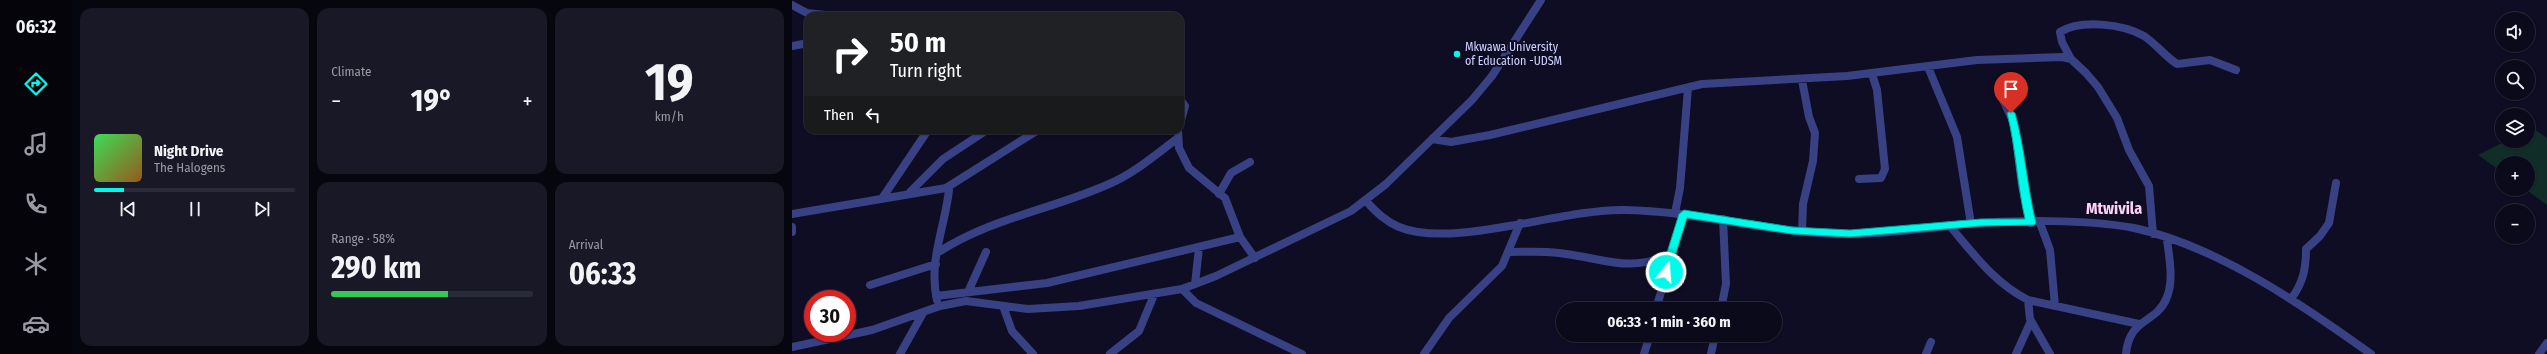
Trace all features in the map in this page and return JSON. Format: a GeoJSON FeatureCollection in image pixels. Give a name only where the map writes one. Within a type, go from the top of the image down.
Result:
{"type":"FeatureCollection","features":[{"type":"Feature","properties":{"kind":"street"},"geometry":{"type":"LineString","coordinates":[[792,347],[872,330],[940,306],[966,301],[1028,309],[1079,306],[1154,295],[1182,289],[1255,258],[1340,218],[1366,201],[1472,100],[1492,76],[1541,0]]}},
{"type":"Feature","properties":{"kind":"street"},"geometry":{"type":"LineString","coordinates":[[792,5],[805,12]]}},
{"type":"Feature","properties":{"kind":"street"},"geometry":{"type":"LineString","coordinates":[[2153,234],[2149,186],[2129,150],[2117,118],[2098,87],[2071,59],[2062,42],[2060,32],[2071,26],[2122,29],[2137,33],[2148,39],[2177,64],[2208,60],[2236,70]]}},
{"type":"Feature","properties":{"kind":"street"},"geometry":{"type":"LineString","coordinates":[[792,46],[804,44]]}},
{"type":"Feature","properties":{"kind":"street"},"geometry":{"type":"LineString","coordinates":[[1432,139],[1451,142],[1490,135],[1688,88],[1722,82],[1802,80],[1872,74],[1977,60],[2042,56],[2071,59]]}},
{"type":"Feature","properties":{"kind":"street"},"geometry":{"type":"LineString","coordinates":[[1928,67],[1957,137],[1971,224]]}},
{"type":"Feature","properties":{"kind":"street"},"geometry":{"type":"LineString","coordinates":[[1859,180],[1880,178],[1885,169],[1877,90],[1872,74]]}},
{"type":"Feature","properties":{"kind":"street"},"geometry":{"type":"LineString","coordinates":[[1802,80],[1809,117],[1815,133],[1813,161],[1803,204],[1802,231]]}},
{"type":"Feature","properties":{"kind":"street"},"geometry":{"type":"LineString","coordinates":[[1658,302],[1671,255],[1679,213],[1688,88]]}},
{"type":"Feature","properties":{"kind":"street"},"geometry":{"type":"LineString","coordinates":[[2002,98],[2014,122],[2022,186],[2035,223],[2050,250],[2055,306]]}},
{"type":"Feature","properties":{"kind":"street"},"geometry":{"type":"LineString","coordinates":[[883,197],[925,134]]}},
{"type":"Feature","properties":{"kind":"street"},"geometry":{"type":"LineString","coordinates":[[910,192],[939,162],[981,134]]}},
{"type":"Feature","properties":{"kind":"street"},"geometry":{"type":"LineString","coordinates":[[792,214],[910,192],[946,188],[1032,134]]}},
{"type":"Feature","properties":{"kind":"street"},"geometry":{"type":"LineString","coordinates":[[937,253],[955,240],[986,225],[1111,183],[1178,134]]}},
{"type":"Feature","properties":{"kind":"street"},"geometry":{"type":"LineString","coordinates":[[1178,134],[1179,148],[1189,168],[1218,194],[1228,206],[1240,237],[1255,258]]}},
{"type":"Feature","properties":{"kind":"street"},"geometry":{"type":"LineString","coordinates":[[1218,194],[1231,173],[1250,162]]}},
{"type":"Feature","properties":{"kind":"street"},"geometry":{"type":"LineString","coordinates":[[2291,299],[2300,287],[2306,270],[2306,249],[2322,234],[2328,224],[2333,209],[2336,183]]}},
{"type":"Feature","properties":{"kind":"street"},"geometry":{"type":"LineString","coordinates":[[940,306],[936,296],[936,264],[948,202],[948,190],[946,188]]}},
{"type":"Feature","properties":{"kind":"street"},"geometry":{"type":"LineString","coordinates":[[1366,201],[1379,218],[1408,229],[1462,233],[1596,211],[1679,213],[1802,231],[1878,233],[1971,224],[2108,224],[2153,234],[2255,276],[2371,354]]}},
{"type":"Feature","properties":{"kind":"street"},"geometry":{"type":"LineString","coordinates":[[1722,302],[1726,284],[1723,219]]}},
{"type":"Feature","properties":{"kind":"street"},"geometry":{"type":"LineString","coordinates":[[1424,354],[1449,318],[1491,279],[1502,266],[1520,223]]}},
{"type":"Feature","properties":{"kind":"street"},"geometry":{"type":"LineString","coordinates":[[1949,225],[1994,279],[2013,294],[2028,300],[2139,324]]}},
{"type":"Feature","properties":{"kind":"street"},"geometry":{"type":"LineString","coordinates":[[792,227],[792,232]]}},
{"type":"Feature","properties":{"kind":"street"},"geometry":{"type":"LineString","coordinates":[[936,296],[1046,283],[1118,264],[1198,248],[1240,237]]}},
{"type":"Feature","properties":{"kind":"street"},"geometry":{"type":"LineString","coordinates":[[2126,354],[2130,337],[2139,324],[2155,313],[2163,305],[2167,296],[2170,270],[2167,239]]}},
{"type":"Feature","properties":{"kind":"street"},"geometry":{"type":"LineString","coordinates":[[1195,284],[1198,248]]}},
{"type":"Feature","properties":{"kind":"street"},"geometry":{"type":"LineString","coordinates":[[968,292],[986,252]]}},
{"type":"Feature","properties":{"kind":"street"},"geometry":{"type":"LineString","coordinates":[[1509,252],[1566,253],[1611,265],[1628,267],[1658,261],[1671,255]]}},
{"type":"Feature","properties":{"kind":"street"},"geometry":{"type":"LineString","coordinates":[[870,285],[936,264]]}},
{"type":"Feature","properties":{"kind":"street"},"geometry":{"type":"LineString","coordinates":[[1182,289],[1196,303],[1302,354]]}},
{"type":"Feature","properties":{"kind":"street"},"geometry":{"type":"LineString","coordinates":[[1110,354],[1140,331],[1154,295]]}},
{"type":"Feature","properties":{"kind":"street"},"geometry":{"type":"LineString","coordinates":[[2028,300],[2031,321],[2050,354]]}},
{"type":"Feature","properties":{"kind":"street"},"geometry":{"type":"LineString","coordinates":[[1003,306],[1012,331],[1033,354]]}},
{"type":"Feature","properties":{"kind":"street"},"geometry":{"type":"LineString","coordinates":[[900,354],[923,313]]}},
{"type":"Feature","properties":{"kind":"street"},"geometry":{"type":"LineString","coordinates":[[2016,354],[2031,321]]}},
{"type":"Feature","properties":{"kind":"street"},"geometry":{"type":"LineString","coordinates":[[1644,354],[1648,342]]}},
{"type":"Feature","properties":{"kind":"street"},"geometry":{"type":"LineString","coordinates":[[1711,354],[1714,342]]}},
{"type":"Feature","properties":{"kind":"street"},"geometry":{"type":"LineString","coordinates":[[1926,354],[1931,342]]}},
{"type":"Feature","properties":{"kind":"street"},"geometry":{"type":"LineString","coordinates":[[2539,354],[2547,343]]}},
{"type":"Feature","properties":{"kind":"green space"},"geometry":{"type":"Polygon","coordinates":[[[2535,129],[2547,138],[2547,205],[2535,196],[2535,156],[2495,156],[2495,167],[2478,155],[2495,146],[2495,148],[2535,148],[2535,129]]]}},
{"type":"Feature","properties":{"kind":"place","name":"Mkwawa University of Education -UDSM"},"geometry":{"type":"Point","coordinates":[1457,54]}},
{"type":"Feature","properties":{"kind":"district","name":"Mtwivila"},"geometry":{"type":"Point","coordinates":[2114,208]}},
{"type":"Feature","properties":{"kind":"route"},"geometry":{"type":"LineString","coordinates":[[1666,272],[1684,214],[1792,230],[1850,234],[1940,228],[1949,225],[1981,223],[2031,223],[2022,186],[2018,142],[2011,113]]}}]}
